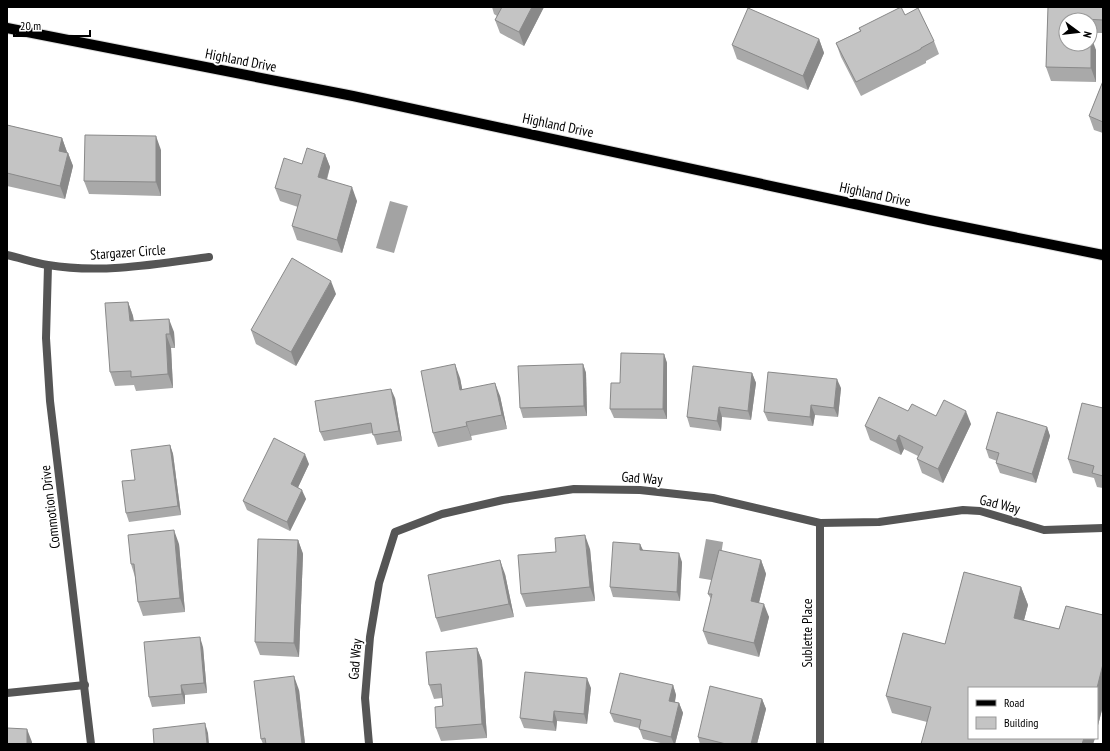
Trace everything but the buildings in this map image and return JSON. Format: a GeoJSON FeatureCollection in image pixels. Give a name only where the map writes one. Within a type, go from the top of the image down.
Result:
{"type":"FeatureCollection","features":[{"type":"Feature","properties":{"kind":"main road","name":"Highland Drive"},"geometry":{"type":"LineString","coordinates":[[7,28],[353,96],[929,220],[1103,255]]}},
{"type":"Feature","properties":{"kind":"street","name":"Stargazer Circle"},"geometry":{"type":"LineString","coordinates":[[7,255],[48,266],[89,268],[135,266],[209,257]]}},
{"type":"Feature","properties":{"kind":"street","name":"Commotion Drive"},"geometry":{"type":"LineString","coordinates":[[48,266],[46,338],[50,401],[91,744]]}},
{"type":"Feature","properties":{"kind":"street","name":"Gad Way"},"geometry":{"type":"LineString","coordinates":[[369,744],[365,698],[370,638],[379,583],[395,532],[442,514],[504,500],[574,489],[640,490],[713,498],[820,523],[879,522],[963,510],[980,511],[1044,530],[1103,528]]}},
{"type":"Feature","properties":{"kind":"street","name":"Sublette Place"},"geometry":{"type":"LineString","coordinates":[[820,523],[820,744]]}},
{"type":"Feature","properties":{"kind":"street"},"geometry":{"type":"LineString","coordinates":[[7,693],[84,685]]}},
{"type":"Feature","properties":{"kind":"shaded area"},"geometry":{"type":"Polygon","coordinates":[[[390,201],[408,206],[394,253],[376,248],[390,201]]]}},
{"type":"Feature","properties":{"kind":"shaded area"},"geometry":{"type":"Polygon","coordinates":[[[706,539],[723,542],[717,581],[699,578],[706,539]]]}}]}
